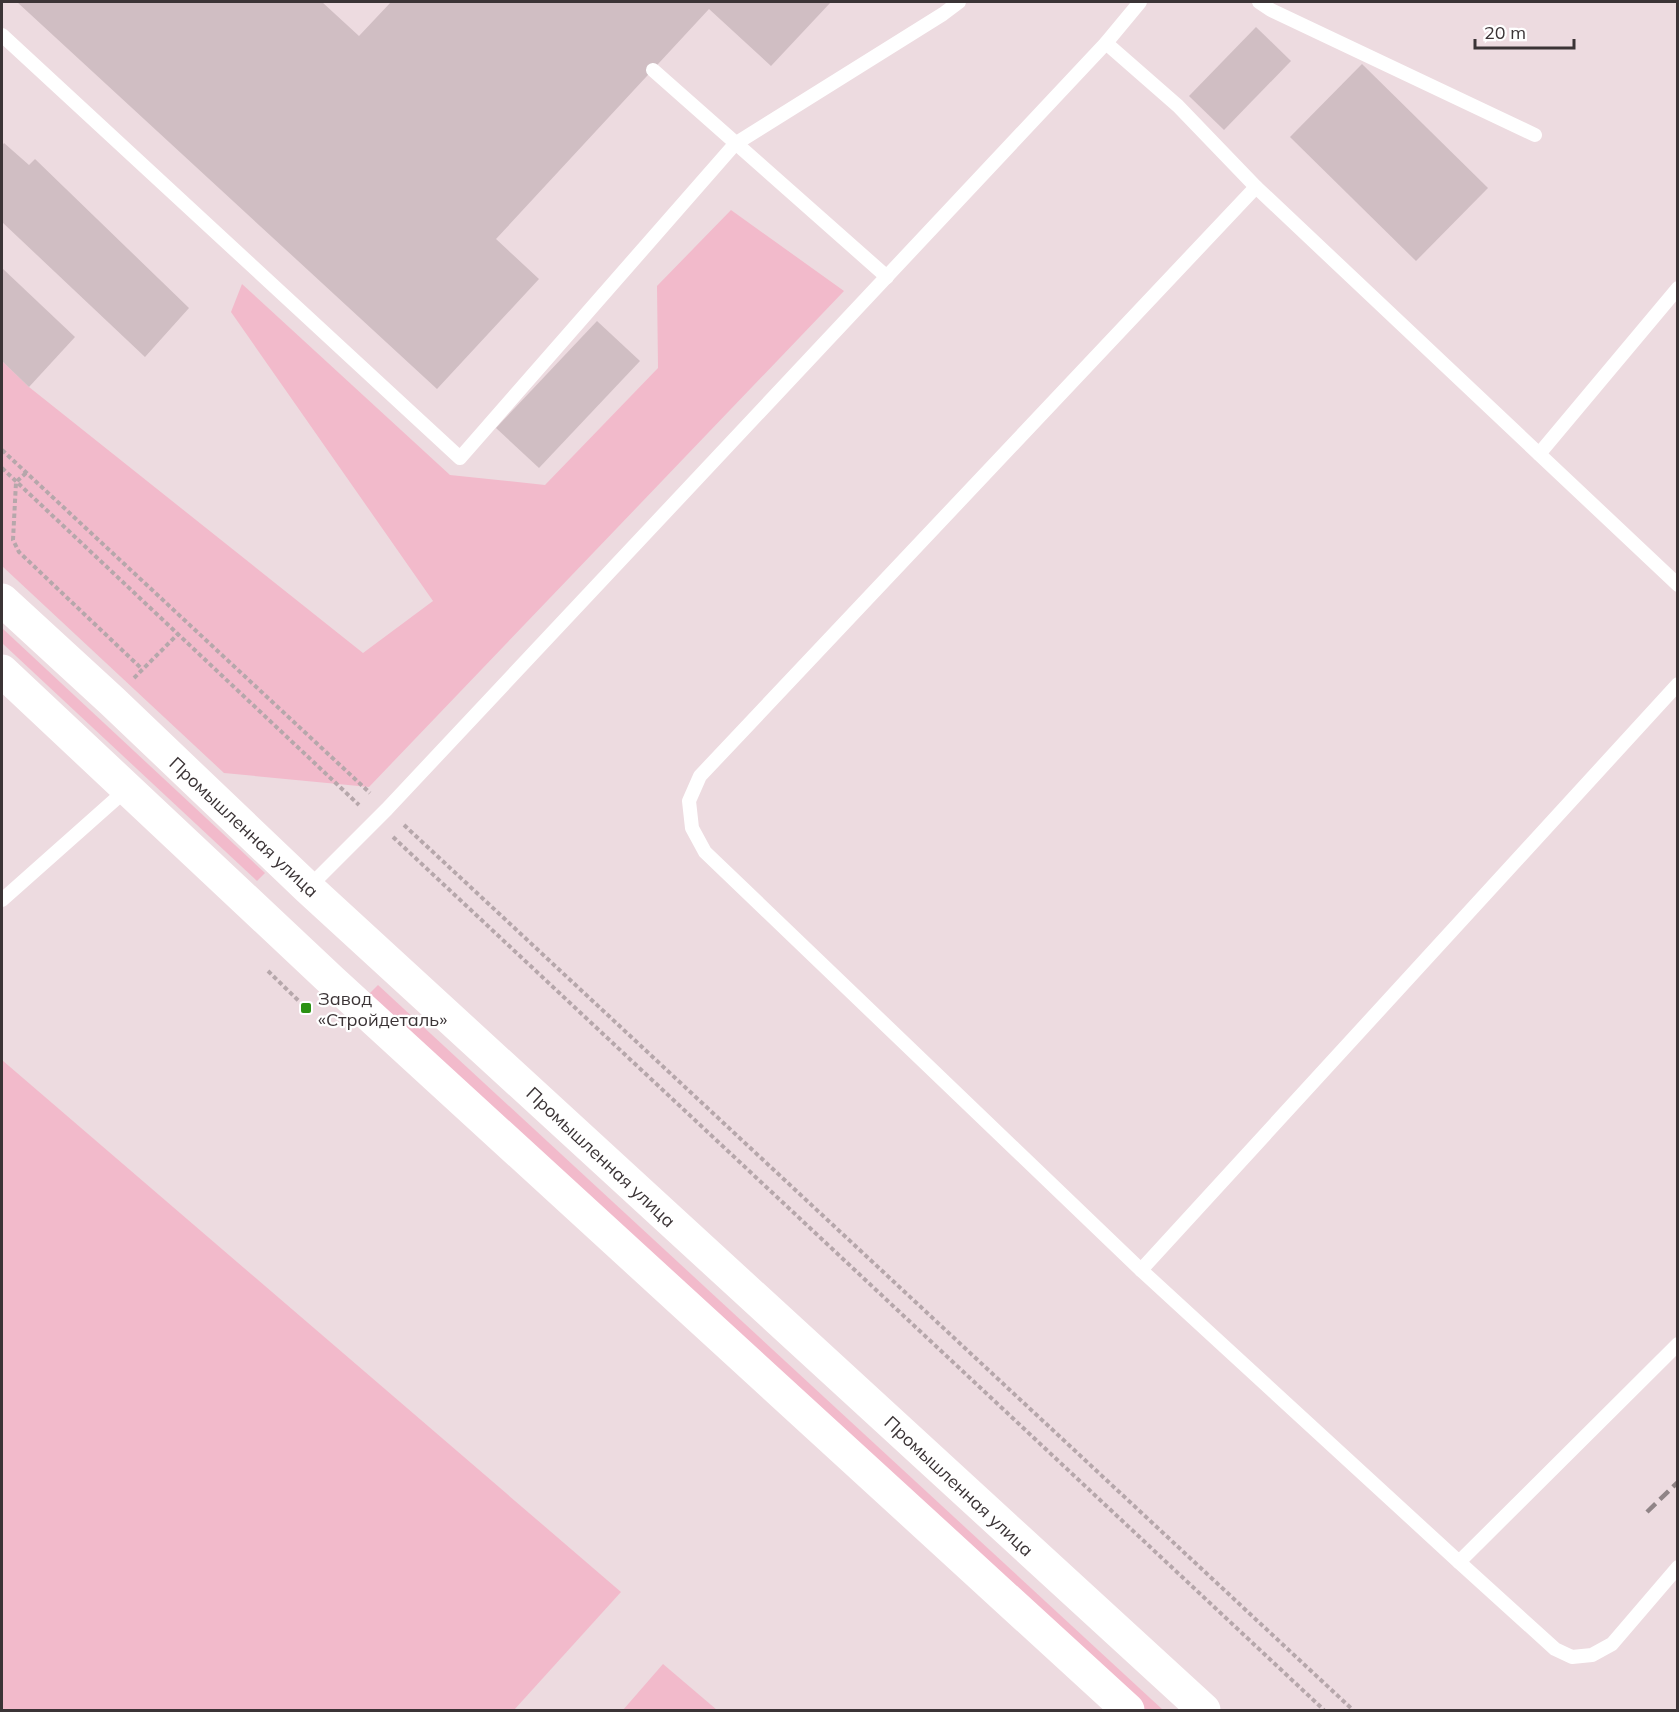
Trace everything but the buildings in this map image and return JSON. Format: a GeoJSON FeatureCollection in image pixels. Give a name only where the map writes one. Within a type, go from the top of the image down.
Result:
{"type":"FeatureCollection","features":[{"type":"Feature","properties":{"kind":"main road","name":"Промышленная улица"},"geometry":{"type":"LineString","coordinates":[[2,600],[112,701],[308,888],[1204,1710]]}},
{"type":"Feature","properties":{"kind":"main road"},"geometry":{"type":"LineString","coordinates":[[2,670],[271,924],[1128,1710]]}},
{"type":"Feature","properties":{"kind":"main road"},"geometry":{"type":"LineString","coordinates":[[271,924],[308,888]]}},
{"type":"Feature","properties":{"kind":"lane"},"geometry":{"type":"LineString","coordinates":[[2,35],[460,458],[735,144],[959,2]]}},
{"type":"Feature","properties":{"kind":"lane"},"geometry":{"type":"LineString","coordinates":[[308,888],[387,809],[887,277],[1106,43],[1140,2]]}},
{"type":"Feature","properties":{"kind":"lane"},"geometry":{"type":"LineString","coordinates":[[1258,2],[1535,135]]}},
{"type":"Feature","properties":{"kind":"lane"},"geometry":{"type":"LineString","coordinates":[[1106,43],[1178,106],[1256,187],[1677,585]]}},
{"type":"Feature","properties":{"kind":"lane"},"geometry":{"type":"LineString","coordinates":[[653,70],[735,144],[820,215],[887,277]]}},
{"type":"Feature","properties":{"kind":"lane"},"geometry":{"type":"LineString","coordinates":[[1256,187],[700,776],[688,801],[692,828],[705,852],[1141,1270],[1554,1649],[1572,1657],[1592,1655],[1612,1644],[1677,1567]]}},
{"type":"Feature","properties":{"kind":"lane"},"geometry":{"type":"LineString","coordinates":[[1539,454],[1677,288]]}},
{"type":"Feature","properties":{"kind":"lane"},"geometry":{"type":"LineString","coordinates":[[1141,1270],[1677,684]]}},
{"type":"Feature","properties":{"kind":"lane"},"geometry":{"type":"LineString","coordinates":[[2,900],[127,789]]}},
{"type":"Feature","properties":{"kind":"lane"},"geometry":{"type":"LineString","coordinates":[[1459,1562],[1677,1344]]}},
{"type":"Feature","properties":{"kind":"path"},"geometry":{"type":"LineString","coordinates":[[2,450],[1353,1710]]}},
{"type":"Feature","properties":{"kind":"path"},"geometry":{"type":"LineString","coordinates":[[2,468],[375,821],[1324,1710]]}},
{"type":"Feature","properties":{"kind":"path"},"geometry":{"type":"LineString","coordinates":[[26,473],[16,482],[13,540],[19,552],[142,669],[178,634]]}},
{"type":"Feature","properties":{"kind":"shaded area"},"geometry":{"type":"Polygon","coordinates":[[[731,210],[844,291],[369,787],[224,773],[2,566],[2,361],[29,387],[363,653],[433,601],[231,312],[242,284],[450,475],[545,485],[658,368],[657,286],[731,210]]]}},
{"type":"Feature","properties":{"kind":"shaded area"},"geometry":{"type":"Polygon","coordinates":[[[2,628],[265,873],[257,881],[2,643],[2,628]]]}},
{"type":"Feature","properties":{"kind":"shaded area"},"geometry":{"type":"Polygon","coordinates":[[[378,985],[1163,1710],[1144,1710],[369,994],[378,985]]]}},
{"type":"Feature","properties":{"kind":"shaded area"},"geometry":{"type":"Polygon","coordinates":[[[2,1060],[621,1592],[514,1710],[2,1710],[2,1060]]]}},
{"type":"Feature","properties":{"kind":"shaded area"},"geometry":{"type":"Polygon","coordinates":[[[663,1664],[717,1710],[623,1710],[663,1664]]]}},
{"type":"Feature","properties":{"kind":"railway"},"geometry":{"type":"LineString","coordinates":[[1647,1512],[1678,1482]]}},
{"type":"Feature","properties":{"kind":"place","name":"Завод «Стройдеталь»"},"geometry":{"type":"Point","coordinates":[306,1008]}}]}
